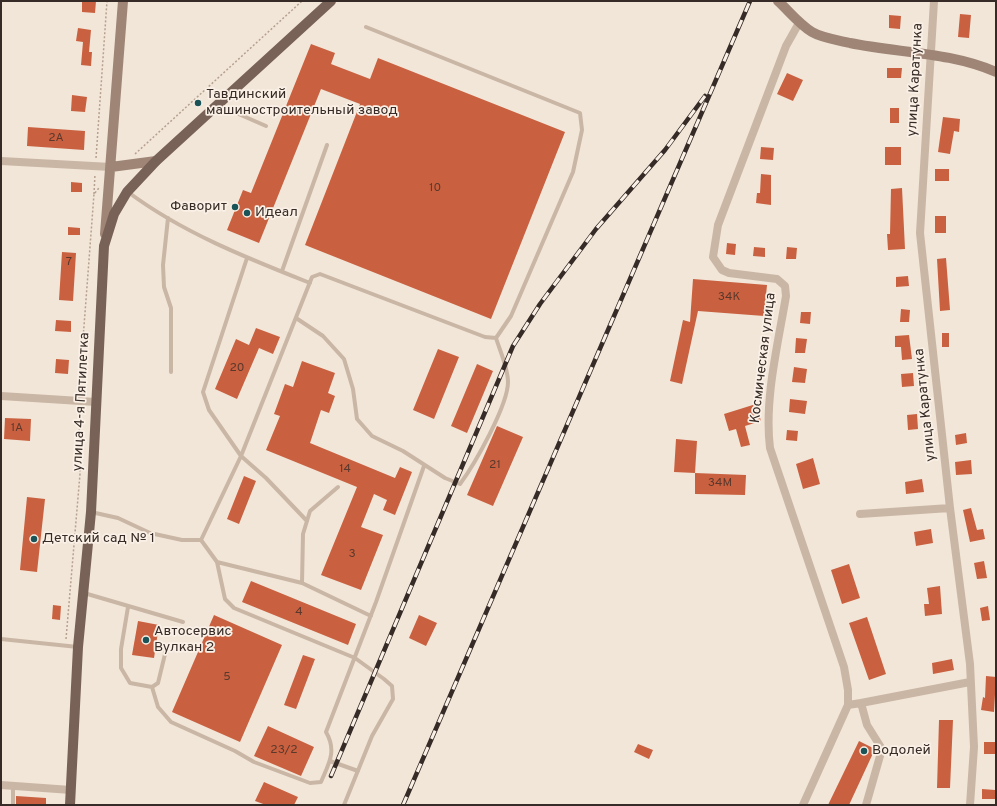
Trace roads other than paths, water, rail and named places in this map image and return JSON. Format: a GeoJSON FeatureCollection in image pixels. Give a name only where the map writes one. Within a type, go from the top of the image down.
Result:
{"type":"FeatureCollection","features":[{"type":"Feature","properties":{"kind":"main road"},"geometry":{"type":"LineString","coordinates":[[104,246],[114,214],[128,192],[156,161],[330,1]]}},
{"type":"Feature","properties":{"kind":"main road","name":"улица 4-я Пятилетка"},"geometry":{"type":"LineString","coordinates":[[70,805],[78,647],[91,512],[104,246]]}},
{"type":"Feature","properties":{"kind":"street","name":"улица 4-я Пятилетка"},"geometry":{"type":"LineString","coordinates":[[104,246],[111,172],[123,1]]}},
{"type":"Feature","properties":{"kind":"street"},"geometry":{"type":"LineString","coordinates":[[778,1],[812,33],[867,46],[930,54],[981,65],[996,72]]}},
{"type":"Feature","properties":{"kind":"street","name":"улица Каратунка"},"geometry":{"type":"LineString","coordinates":[[934,1],[920,233],[950,508],[970,664],[974,747],[970,805]]}},
{"type":"Feature","properties":{"kind":"street","name":"Космическая улица"},"geometry":{"type":"LineString","coordinates":[[800,23],[786,46],[718,225],[713,257],[722,270],[729,274],[777,279],[785,286],[786,296],[773,373],[768,430],[770,448],[844,667],[848,690],[848,705]]}},
{"type":"Feature","properties":{"kind":"street"},"geometry":{"type":"LineString","coordinates":[[1,161],[96,166],[111,172],[156,161]]}},
{"type":"Feature","properties":{"kind":"street"},"geometry":{"type":"LineString","coordinates":[[1,396],[96,402]]}},
{"type":"Feature","properties":{"kind":"street"},"geometry":{"type":"LineString","coordinates":[[860,514],[950,508]]}},
{"type":"Feature","properties":{"kind":"street"},"geometry":{"type":"LineString","coordinates":[[802,805],[848,705],[970,682]]}},
{"type":"Feature","properties":{"kind":"street"},"geometry":{"type":"LineString","coordinates":[[861,703],[867,725],[882,749],[866,805]]}},
{"type":"Feature","properties":{"kind":"street"},"geometry":{"type":"LineString","coordinates":[[1,785],[71,790]]}},
{"type":"Feature","properties":{"kind":"lane"},"geometry":{"type":"LineString","coordinates":[[366,27],[580,113],[582,130],[573,172],[511,316],[496,338]]}},
{"type":"Feature","properties":{"kind":"lane"},"geometry":{"type":"LineString","coordinates":[[218,104],[266,126]]}},
{"type":"Feature","properties":{"kind":"lane"},"geometry":{"type":"LineString","coordinates":[[282,271],[327,146]]}},
{"type":"Feature","properties":{"kind":"lane"},"geometry":{"type":"LineString","coordinates":[[128,192],[154,212],[229,250],[310,283]]}},
{"type":"Feature","properties":{"kind":"lane"},"geometry":{"type":"LineString","coordinates":[[168,218],[162,264],[164,287],[171,308],[171,372]]}},
{"type":"Feature","properties":{"kind":"lane"},"geometry":{"type":"LineString","coordinates":[[247,258],[203,392],[209,410],[241,456],[266,478],[307,521]]}},
{"type":"Feature","properties":{"kind":"lane"},"geometry":{"type":"LineString","coordinates":[[201,540],[241,456],[312,277],[320,274],[485,338],[496,338]]}},
{"type":"Feature","properties":{"kind":"lane"},"geometry":{"type":"LineString","coordinates":[[296,318],[323,336],[344,360],[352,389],[357,419],[372,436],[403,451],[424,466],[460,484],[475,463],[508,393],[508,380],[496,338]]}},
{"type":"Feature","properties":{"kind":"lane"},"geometry":{"type":"LineString","coordinates":[[152,687],[158,708],[171,722],[235,751],[254,762],[310,783],[321,782],[332,756],[331,741],[326,732],[371,616],[424,466]]}},
{"type":"Feature","properties":{"kind":"lane"},"geometry":{"type":"LineString","coordinates":[[302,583],[303,534],[310,511],[338,487]]}},
{"type":"Feature","properties":{"kind":"lane"},"geometry":{"type":"LineString","coordinates":[[91,512],[118,518],[150,533],[182,540],[201,540]]}},
{"type":"Feature","properties":{"kind":"lane"},"geometry":{"type":"LineString","coordinates":[[201,540],[217,562],[225,599],[234,608],[355,658],[392,686],[393,699],[372,736],[344,805]]}},
{"type":"Feature","properties":{"kind":"lane"},"geometry":{"type":"LineString","coordinates":[[217,562],[302,583],[371,616]]}},
{"type":"Feature","properties":{"kind":"lane"},"geometry":{"type":"LineString","coordinates":[[83,593],[183,622]]}},
{"type":"Feature","properties":{"kind":"lane"},"geometry":{"type":"LineString","coordinates":[[128,607],[121,649],[122,668],[130,683],[152,687],[158,683],[166,650]]}},
{"type":"Feature","properties":{"kind":"lane"},"geometry":{"type":"LineString","coordinates":[[1,640],[78,647]]}},
{"type":"Feature","properties":{"kind":"lane"},"geometry":{"type":"LineString","coordinates":[[330,761],[358,770]]}},
{"type":"Feature","properties":{"kind":"lane"},"geometry":{"type":"LineString","coordinates":[[13,786],[13,805]]}},
{"type":"Feature","properties":{"kind":"railway"},"geometry":{"type":"LineString","coordinates":[[403,805],[750,1]]}},
{"type":"Feature","properties":{"kind":"railway"},"geometry":{"type":"LineString","coordinates":[[331,776],[513,346],[540,304],[596,229],[665,150],[705,96]]}},
{"type":"Feature","properties":{"kind":"place","name":"Тавдинский машиностроительный завод"},"geometry":{"type":"Point","coordinates":[198,103]}},
{"type":"Feature","properties":{"kind":"place","name":"Фаворит"},"geometry":{"type":"Point","coordinates":[235,207]}},
{"type":"Feature","properties":{"kind":"place","name":"Идеал"},"geometry":{"type":"Point","coordinates":[247,213]}},
{"type":"Feature","properties":{"kind":"place","name":"Детский сад № 1"},"geometry":{"type":"Point","coordinates":[34,539]}},
{"type":"Feature","properties":{"kind":"place","name":"Автосервис Вулкан 2"},"geometry":{"type":"Point","coordinates":[146,640]}},
{"type":"Feature","properties":{"kind":"place","name":"Водолей"},"geometry":{"type":"Point","coordinates":[864,751]}}]}
